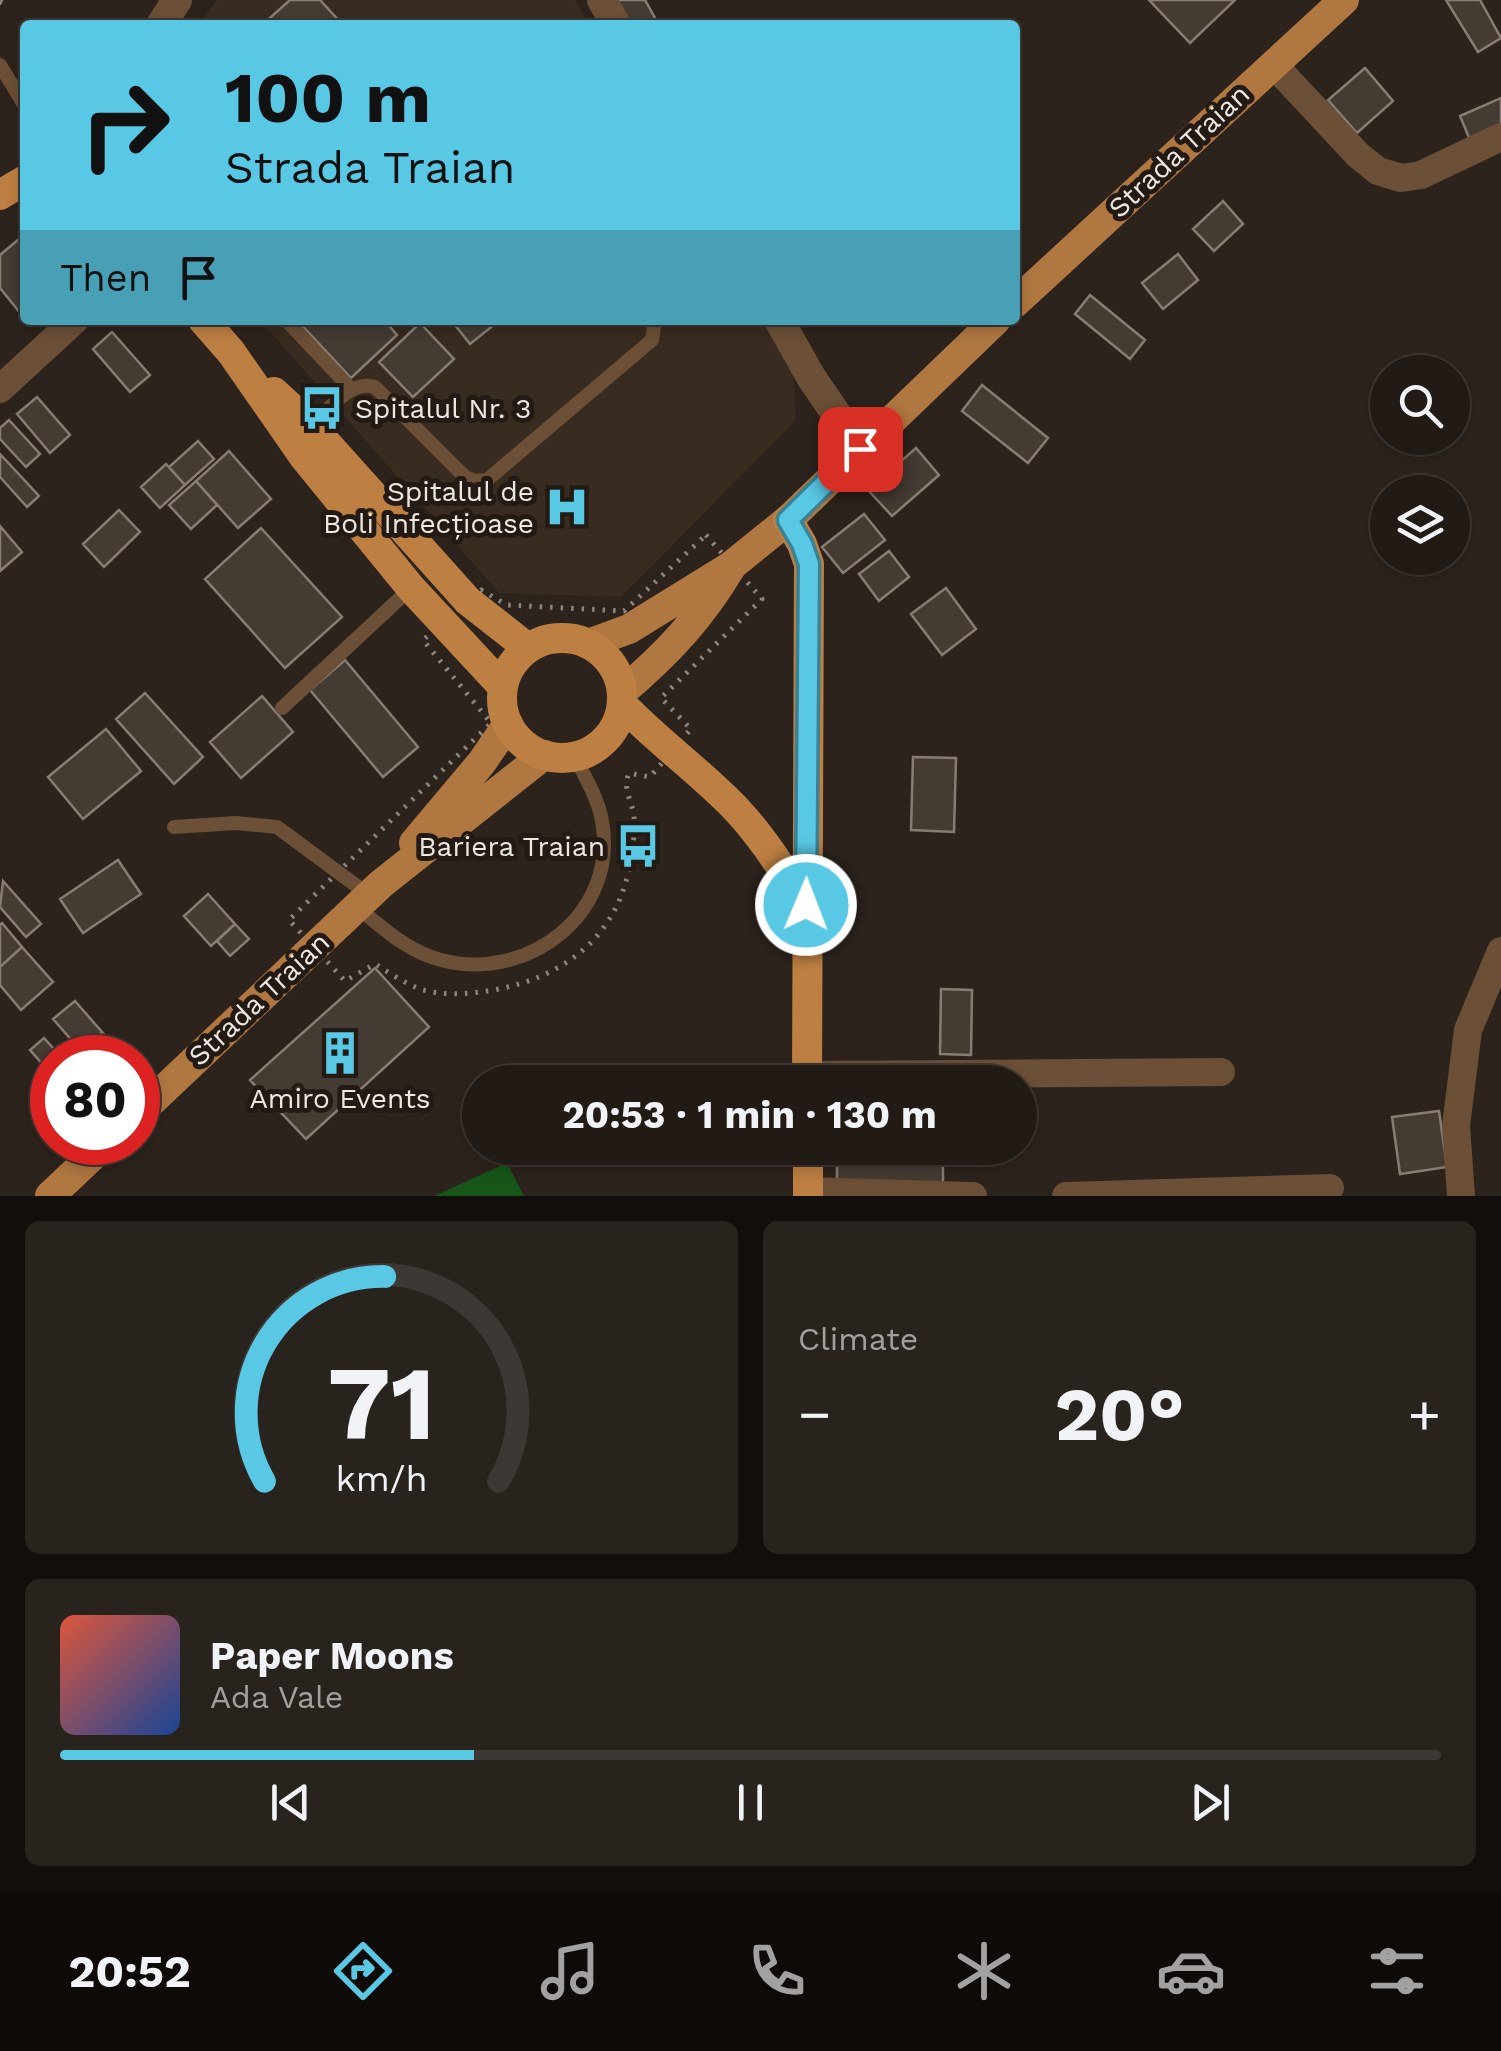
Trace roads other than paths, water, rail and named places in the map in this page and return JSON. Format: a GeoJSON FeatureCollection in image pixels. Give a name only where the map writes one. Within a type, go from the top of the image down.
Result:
{"type":"FeatureCollection","features":[{"type":"Feature","properties":{"kind":"highway"},"geometry":{"type":"LineString","coordinates":[[207,325],[311,426],[468,601],[528,648]]}},
{"type":"Feature","properties":{"kind":"highway"},"geometry":{"type":"LineString","coordinates":[[231,352],[304,457],[411,588],[503,687]]}},
{"type":"Feature","properties":{"kind":"highway"},"geometry":{"type":"LineString","coordinates":[[788,520],[809,564],[807,1065]]}},
{"type":"Feature","properties":{"kind":"highway"},"geometry":{"type":"LineString","coordinates":[[588,751],[615,726],[622,698],[617,672],[605,655],[588,644],[558,638],[528,648],[517,658],[503,687],[503,706],[508,724],[530,748],[544,755],[588,751],[631,745],[671,753]]}},
{"type":"Feature","properties":{"kind":"highway"},"geometry":{"type":"LineString","coordinates":[[622,698],[671,753],[734,807],[761,837],[806,905]]}},
{"type":"Feature","properties":{"kind":"highway"},"geometry":{"type":"LineString","coordinates":[[808,1165],[808,1194]]}},
{"type":"Feature","properties":{"kind":"main road","name":"Strada Traian"},"geometry":{"type":"LineString","coordinates":[[1020,298],[1344,0]]}},
{"type":"Feature","properties":{"kind":"main road"},"geometry":{"type":"LineString","coordinates":[[588,644],[630,628],[731,566],[788,520],[991,325]]}},
{"type":"Feature","properties":{"kind":"main road"},"geometry":{"type":"LineString","coordinates":[[622,698],[705,610],[731,566]]}},
{"type":"Feature","properties":{"kind":"main road","name":"Strada Traian"},"geometry":{"type":"LineString","coordinates":[[369,896],[482,762],[508,724]]}},
{"type":"Feature","properties":{"kind":"main road","name":"Strada Traian"},"geometry":{"type":"LineString","coordinates":[[160,1093],[369,896],[544,755]]}},
{"type":"Feature","properties":{"kind":"main road"},"geometry":{"type":"LineString","coordinates":[[50,1196],[83,1165]]}},
{"type":"Feature","properties":{"kind":"street"},"geometry":{"type":"LineString","coordinates":[[1273,64],[1378,171],[1401,178],[1421,175],[1501,137]]}},
{"type":"Feature","properties":{"kind":"street"},"geometry":{"type":"LineString","coordinates":[[0,389],[70,325]]}},
{"type":"Feature","properties":{"kind":"street"},"geometry":{"type":"LineString","coordinates":[[782,325],[811,377],[860,449]]}},
{"type":"Feature","properties":{"kind":"street"},"geometry":{"type":"LineString","coordinates":[[1461,1196],[1456,1126],[1468,1030],[1501,951]]}},
{"type":"Feature","properties":{"kind":"street"},"geometry":{"type":"LineString","coordinates":[[1037,1075],[1222,1072]]}},
{"type":"Feature","properties":{"kind":"street"},"geometry":{"type":"LineString","coordinates":[[1066,1196],[1330,1188]]}},
{"type":"Feature","properties":{"kind":"street"},"geometry":{"type":"LineString","coordinates":[[808,1194],[973,1196]]}},
{"type":"Feature","properties":{"kind":"lane"},"geometry":{"type":"LineString","coordinates":[[0,65],[20,98]]}},
{"type":"Feature","properties":{"kind":"lane"},"geometry":{"type":"LineString","coordinates":[[291,325],[352,389]]}},
{"type":"Feature","properties":{"kind":"lane"},"geometry":{"type":"LineString","coordinates":[[311,426],[352,389],[366,384],[375,388],[465,477],[487,480],[652,340],[655,325]]}},
{"type":"Feature","properties":{"kind":"lane"},"geometry":{"type":"LineString","coordinates":[[282,708],[411,588]]}},
{"type":"Feature","properties":{"kind":"lane"},"geometry":{"type":"LineString","coordinates":[[174,827],[236,823],[277,828],[369,896],[402,944],[439,960],[468,965],[495,963],[522,956],[568,930],[588,906],[604,850],[588,751]]}},
{"type":"Feature","properties":{"kind":"tram line"},"geometry":{"type":"LineString","coordinates":[[0,4],[2,0]]}},
{"type":"Feature","properties":{"kind":"place","name":"Spitalul Nr. 3"},"geometry":{"type":"Point","coordinates":[322,408]}},
{"type":"Feature","properties":{"kind":"place","name":"Spitalul de Boli Infecțioase"},"geometry":{"type":"Point","coordinates":[567,507]}},
{"type":"Feature","properties":{"kind":"place","name":"Bariera Traian"},"geometry":{"type":"Point","coordinates":[638,846]}},
{"type":"Feature","properties":{"kind":"place","name":"Amiro Events"},"geometry":{"type":"Point","coordinates":[340,1053]}}]}
